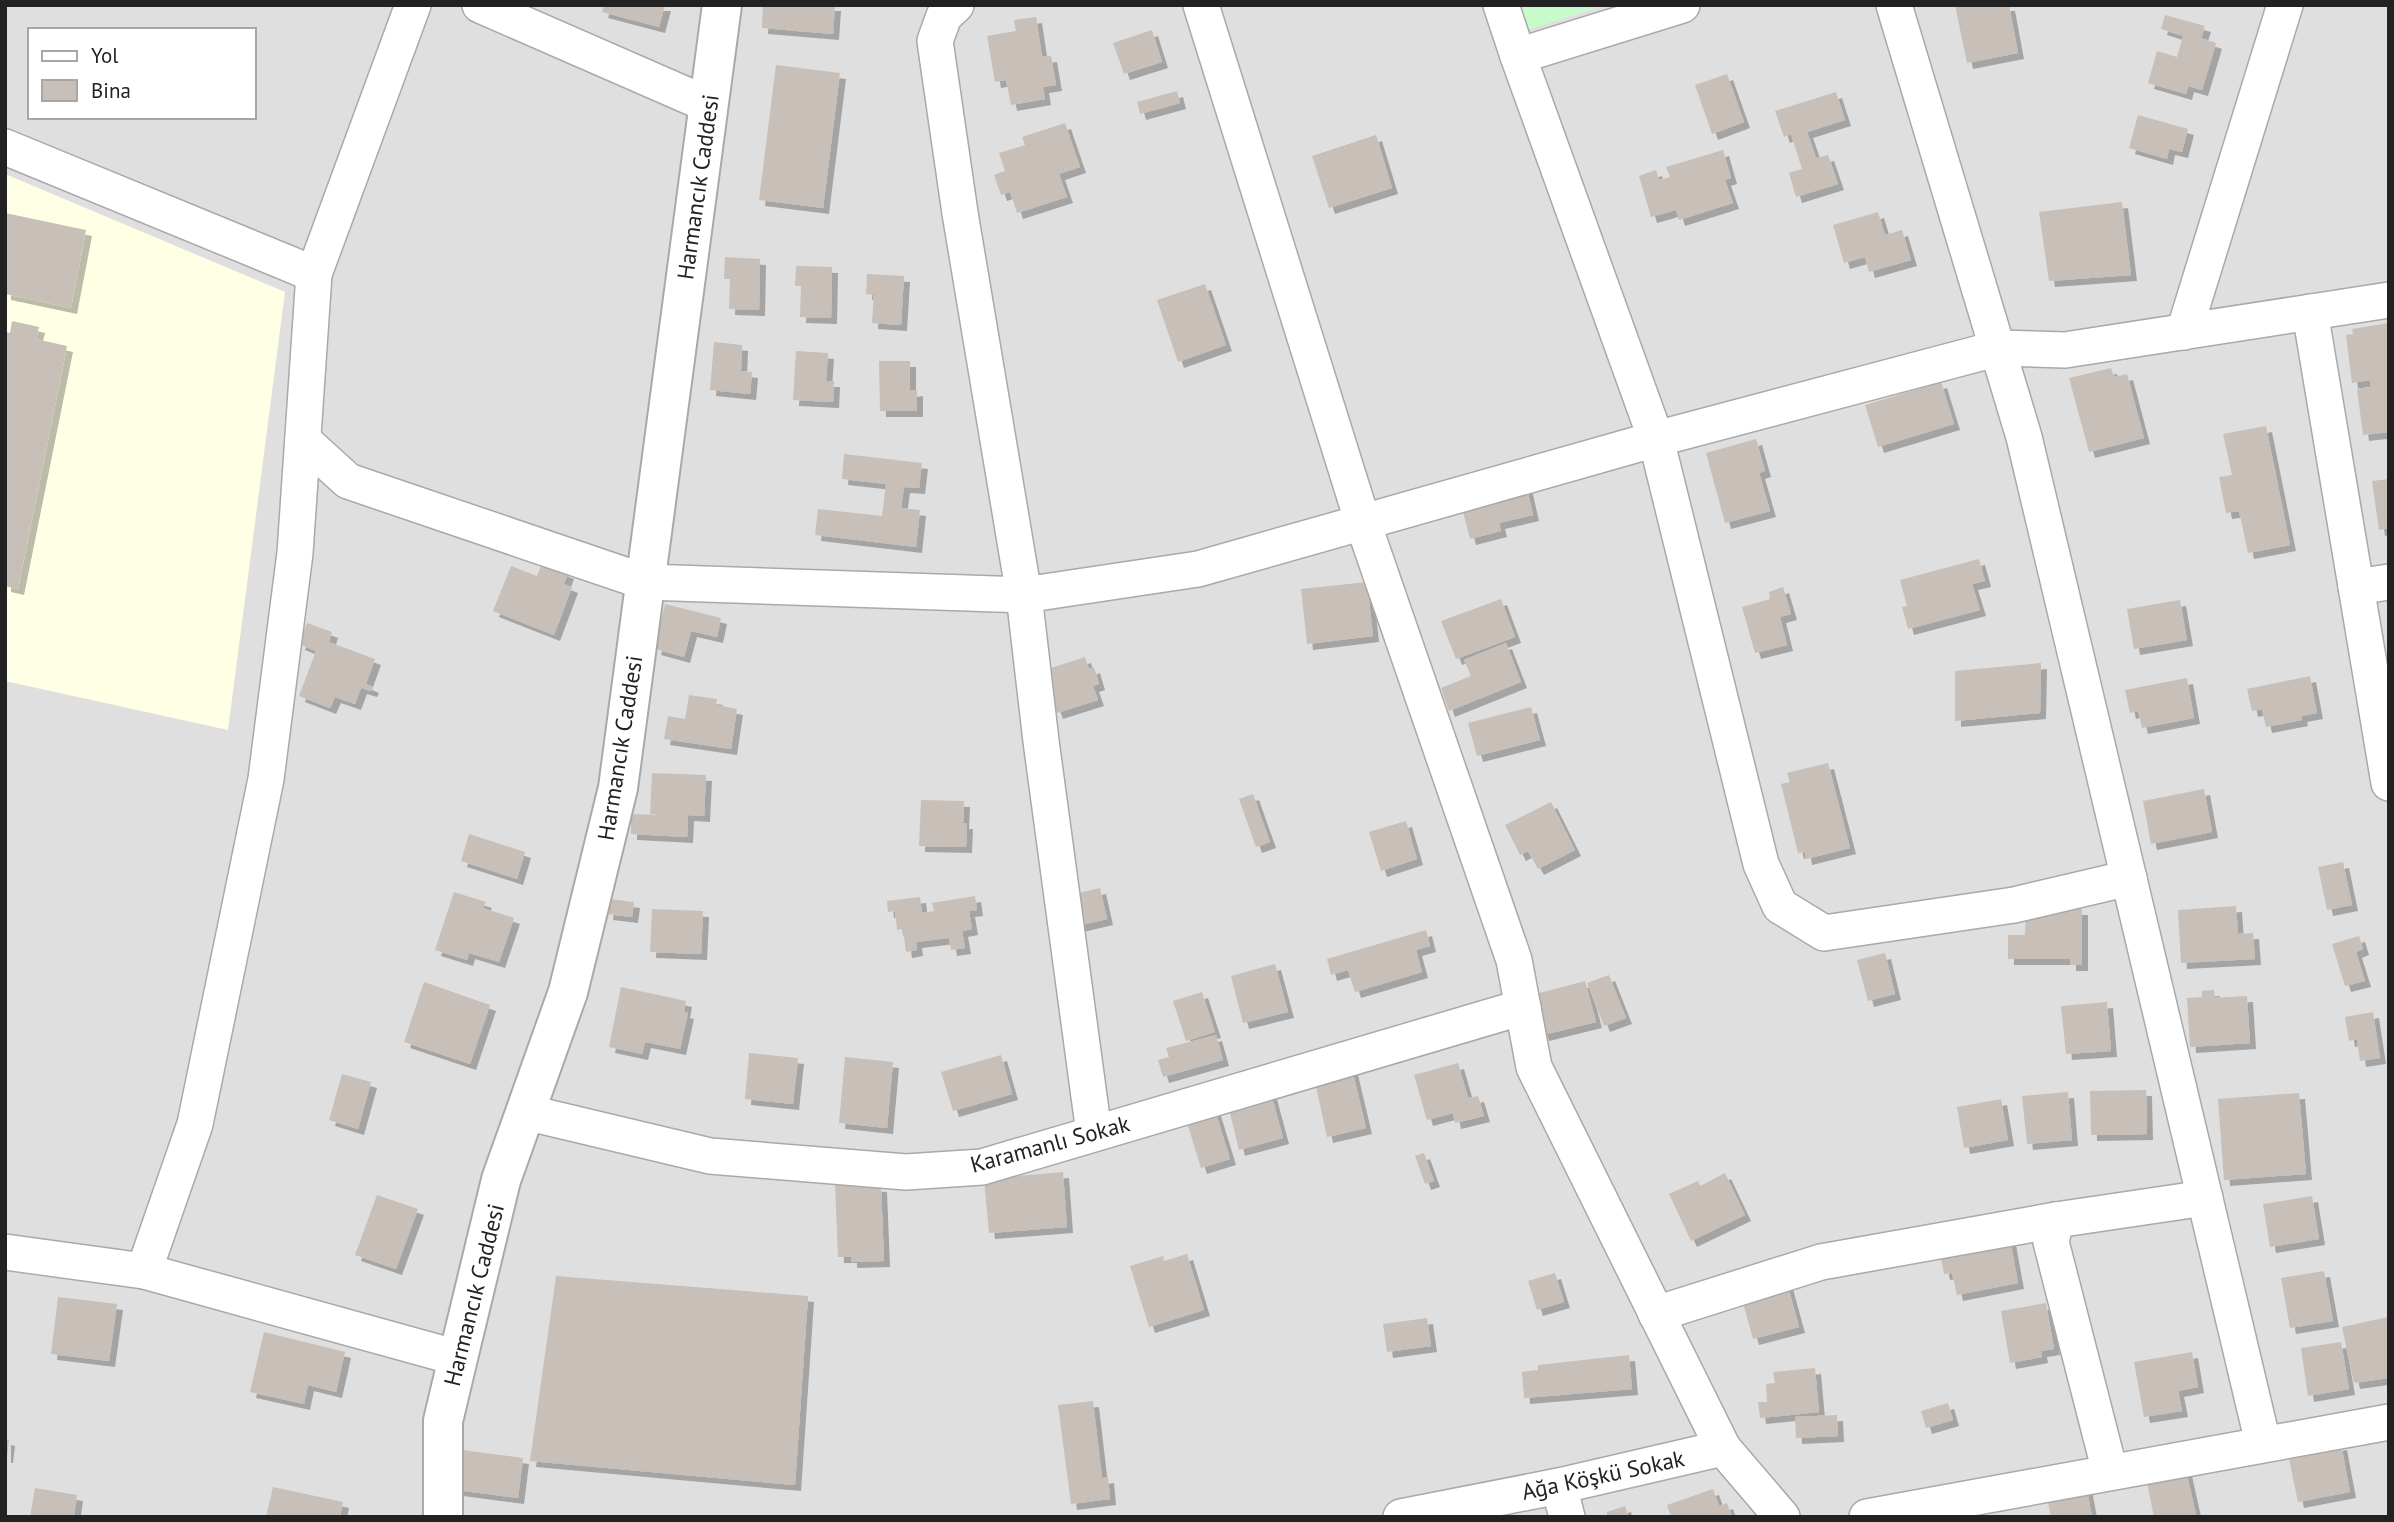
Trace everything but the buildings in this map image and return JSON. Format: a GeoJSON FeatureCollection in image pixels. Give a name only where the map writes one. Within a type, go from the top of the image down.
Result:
{"type":"FeatureCollection","features":[{"type":"Feature","properties":{"kind":"street"},"geometry":{"type":"LineString","coordinates":[[144,1271],[195,1124],[266,779],[295,553],[314,274],[413,5]]}},
{"type":"Feature","properties":{"kind":"street"},"geometry":{"type":"LineString","coordinates":[[480,5],[709,105]]}},
{"type":"Feature","properties":{"kind":"street","name":"Harmancık Caddesi"},"geometry":{"type":"LineString","coordinates":[[443,1517],[443,1421],[458,1358],[501,1180],[568,992],[618,788],[722,5]]}},
{"type":"Feature","properties":{"kind":"street"},"geometry":{"type":"LineString","coordinates":[[956,5],[944,16],[935,41],[960,213],[1024,595],[1042,755],[1094,1133]]}},
{"type":"Feature","properties":{"kind":"street"},"geometry":{"type":"LineString","coordinates":[[1201,5],[1363,523],[1514,960],[1534,1067],[1723,1448],[1783,1517]]}},
{"type":"Feature","properties":{"kind":"street"},"geometry":{"type":"LineString","coordinates":[[1501,5],[1656,439],[1761,864],[1780,906],[1824,933],[2014,905],[2129,878]]}},
{"type":"Feature","properties":{"kind":"street"},"geometry":{"type":"LineString","coordinates":[[1518,56],[1682,5]]}},
{"type":"Feature","properties":{"kind":"street"},"geometry":{"type":"LineString","coordinates":[[1894,5],[2024,437],[2263,1443]]}},
{"type":"Feature","properties":{"kind":"street"},"geometry":{"type":"LineString","coordinates":[[2184,332],[2285,5]]}},
{"type":"Feature","properties":{"kind":"street"},"geometry":{"type":"LineString","coordinates":[[5,147],[314,274]]}},
{"type":"Feature","properties":{"kind":"street"},"geometry":{"type":"LineString","coordinates":[[303,440],[348,481],[645,582],[1024,595],[1198,569],[1656,439],[1999,348],[2066,350],[2389,300]]}},
{"type":"Feature","properties":{"kind":"street"},"geometry":{"type":"LineString","coordinates":[[2310,312],[2372,584],[2389,783]]}},
{"type":"Feature","properties":{"kind":"street","name":"Karamanlı Sokak"},"geometry":{"type":"LineString","coordinates":[[526,1112],[710,1156],[906,1172],[982,1167],[1523,1007]]}},
{"type":"Feature","properties":{"kind":"street"},"geometry":{"type":"LineString","coordinates":[[1656,1314],[1821,1262],[2056,1220],[2205,1198]]}},
{"type":"Feature","properties":{"kind":"street"},"geometry":{"type":"LineString","coordinates":[[2056,1220],[2050,1242],[2110,1472]]}},
{"type":"Feature","properties":{"kind":"street"},"geometry":{"type":"LineString","coordinates":[[5,1252],[144,1271],[458,1358]]}},
{"type":"Feature","properties":{"kind":"street"},"geometry":{"type":"LineString","coordinates":[[1867,1517],[1977,1507],[2110,1472],[2389,1422]]}},
{"type":"Feature","properties":{"kind":"street","name":"Ağa Köşkü Sokak"},"geometry":{"type":"LineString","coordinates":[[1401,1517],[1563,1501],[1723,1448]]}},
{"type":"Feature","properties":{"kind":"shaded area"},"geometry":{"type":"Polygon","coordinates":[[[5,5],[2389,5],[2389,1517],[5,1517],[5,5]]]}},
{"type":"Feature","properties":{"kind":"shaded area"},"geometry":{"type":"Polygon","coordinates":[[[5,174],[285,292],[228,730],[5,681],[5,174]]]}},
{"type":"Feature","properties":{"kind":"green space"},"geometry":{"type":"Polygon","coordinates":[[[1519,5],[1606,5],[1527,30],[1519,5]]]}}]}
